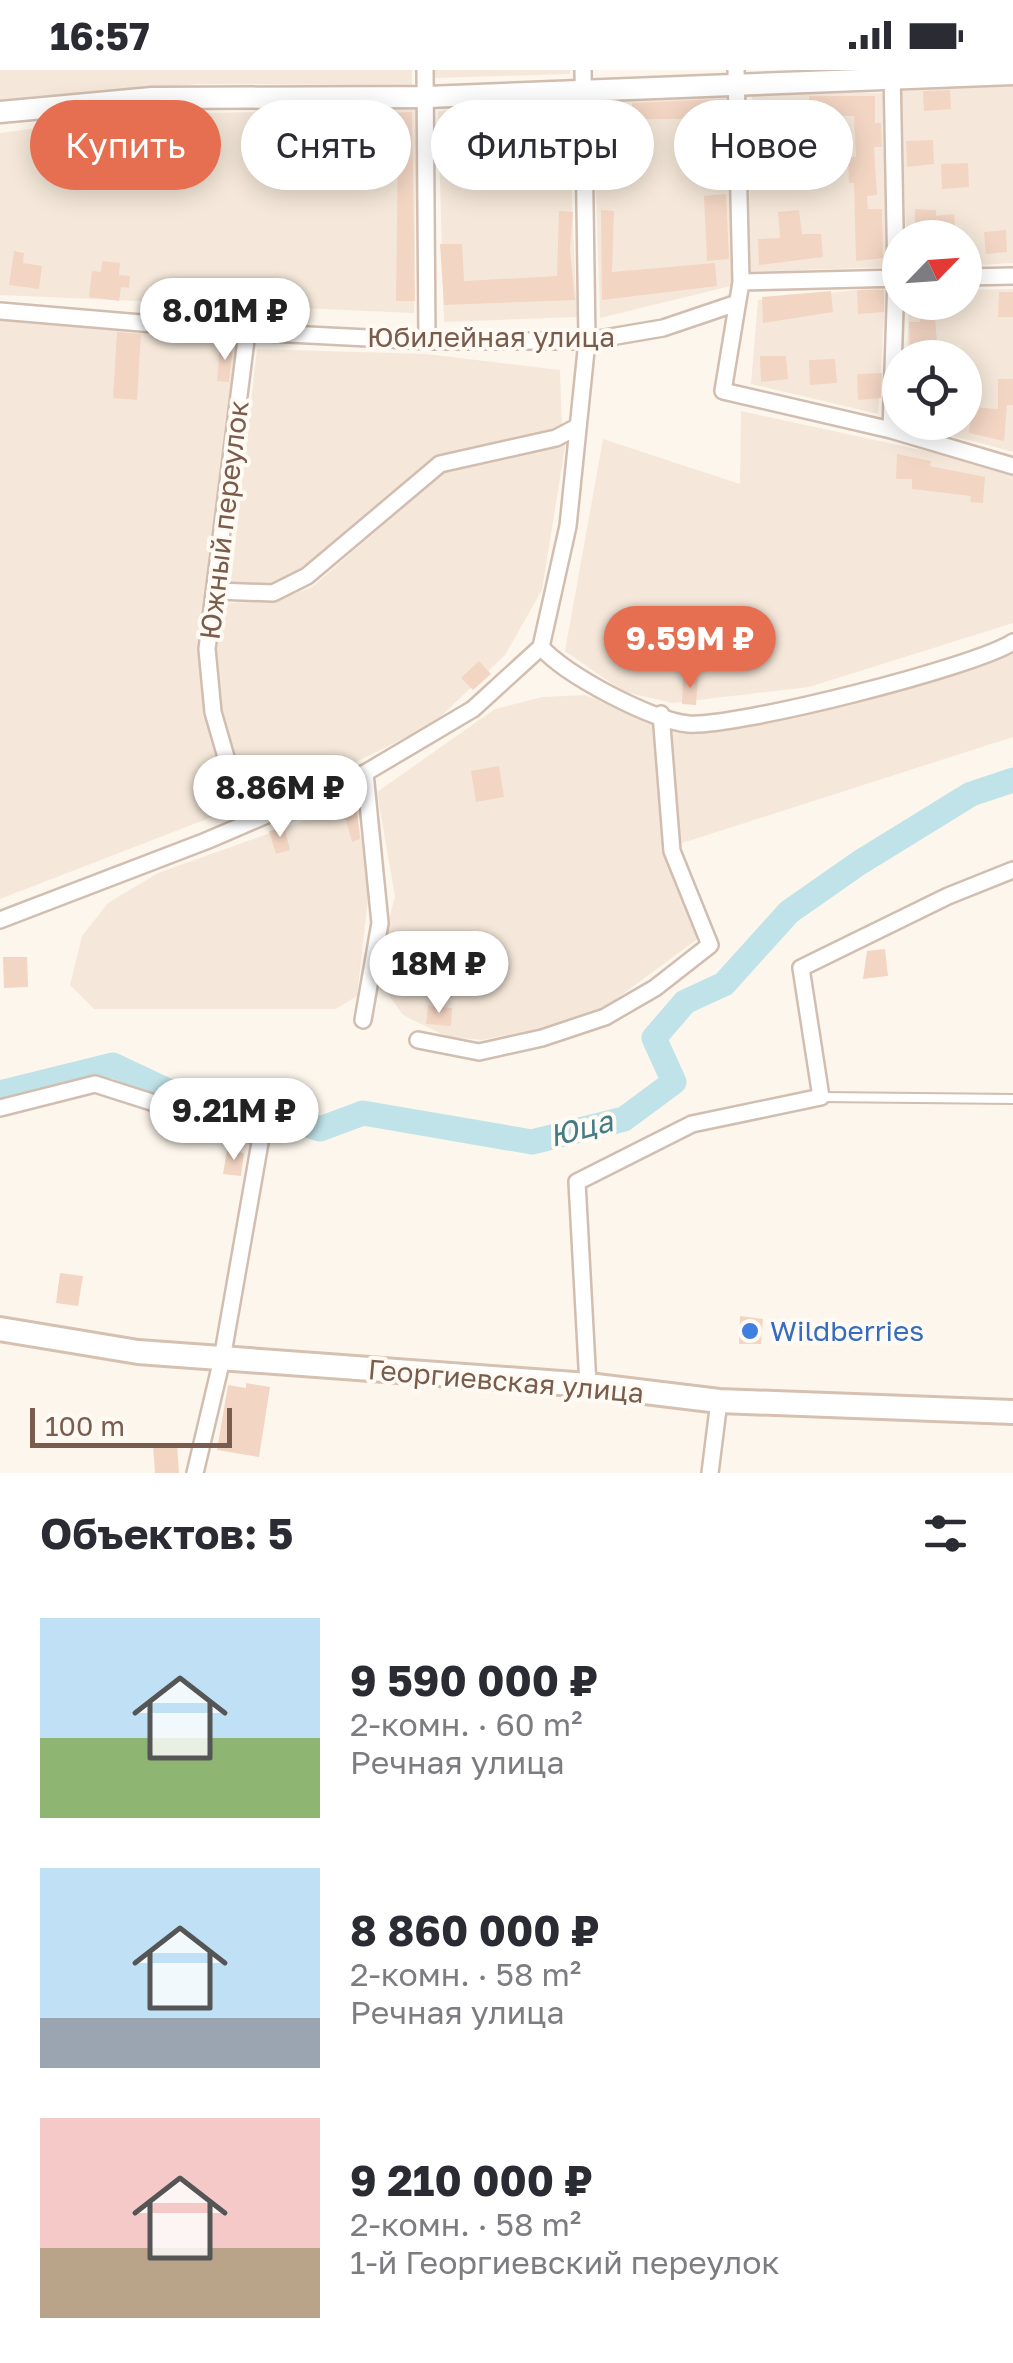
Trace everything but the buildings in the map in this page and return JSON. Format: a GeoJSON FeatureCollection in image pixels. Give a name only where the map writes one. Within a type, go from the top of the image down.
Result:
{"type":"FeatureCollection","features":[{"type":"Feature","properties":{"kind":"main road","name":"Георгиевская улица"},"geometry":{"type":"LineString","coordinates":[[0,1329],[138,1352],[588,1384],[719,1402],[1013,1412]]}},
{"type":"Feature","properties":{"kind":"street"},"geometry":{"type":"LineString","coordinates":[[425,70],[427,341]]}},
{"type":"Feature","properties":{"kind":"street"},"geometry":{"type":"LineString","coordinates":[[892,74],[896,220]]}},
{"type":"Feature","properties":{"kind":"street"},"geometry":{"type":"LineString","coordinates":[[0,112],[152,98],[426,98],[583,81],[1013,74]]}},
{"type":"Feature","properties":{"kind":"street"},"geometry":{"type":"LineString","coordinates":[[736,78],[741,282],[723,391],[882,428]]}},
{"type":"Feature","properties":{"kind":"street"},"geometry":{"type":"LineString","coordinates":[[0,920],[365,773],[473,709],[541,647],[568,526],[587,341],[583,81]]}},
{"type":"Feature","properties":{"kind":"street"},"geometry":{"type":"LineString","coordinates":[[982,276],[1013,276]]}},
{"type":"Feature","properties":{"kind":"street"},"geometry":{"type":"LineString","coordinates":[[741,282],[882,278]]}},
{"type":"Feature","properties":{"kind":"street","name":"Юбилейная улица"},"geometry":{"type":"LineString","coordinates":[[0,311],[247,332],[427,341],[587,341],[662,328],[737,303]]}},
{"type":"Feature","properties":{"kind":"street","name":"Южный переулок"},"geometry":{"type":"LineString","coordinates":[[245,823],[212,712],[207,649],[247,332]]}},
{"type":"Feature","properties":{"kind":"street"},"geometry":{"type":"LineString","coordinates":[[217,591],[273,593],[307,576],[440,464],[556,438],[578,427]]}},
{"type":"Feature","properties":{"kind":"street"},"geometry":{"type":"LineString","coordinates":[[925,440],[1013,466]]}},
{"type":"Feature","properties":{"kind":"street"},"geometry":{"type":"LineString","coordinates":[[541,647],[555,662],[596,688],[688,724],[786,708],[902,682],[1013,642]]}},
{"type":"Feature","properties":{"kind":"street"},"geometry":{"type":"LineString","coordinates":[[418,1040],[479,1052],[542,1038],[606,1017],[655,988],[710,944],[672,851],[661,714]]}},
{"type":"Feature","properties":{"kind":"street"},"geometry":{"type":"LineString","coordinates":[[363,1020],[380,923],[365,773]]}},
{"type":"Feature","properties":{"kind":"street"},"geometry":{"type":"LineString","coordinates":[[588,1384],[577,1182],[692,1124],[821,1097],[801,968],[948,896],[1013,870]]}},
{"type":"Feature","properties":{"kind":"street"},"geometry":{"type":"LineString","coordinates":[[0,1108],[94,1084],[261,1136],[222,1358],[195,1473]]}},
{"type":"Feature","properties":{"kind":"street"},"geometry":{"type":"LineString","coordinates":[[710,1473],[719,1402]]}},
{"type":"Feature","properties":{"kind":"lane"},"geometry":{"type":"LineString","coordinates":[[821,1097],[1013,1100]]}},
{"type":"Feature","properties":{"kind":"shaded area"},"geometry":{"type":"Polygon","coordinates":[[[0,70],[412,70],[412,85],[199,84],[0,102],[0,70]]]}},
{"type":"Feature","properties":{"kind":"shaded area"},"geometry":{"type":"Polygon","coordinates":[[[433,70],[570,70],[570,74],[433,78],[433,70]]]}},
{"type":"Feature","properties":{"kind":"shaded area"},"geometry":{"type":"Polygon","coordinates":[[[1013,85],[1013,263],[982,265],[982,220],[905,220],[901,91],[1013,85]]]}},
{"type":"Feature","properties":{"kind":"shaded area"},"geometry":{"type":"Polygon","coordinates":[[[734,88],[734,100],[674,100],[674,190],[737,190],[739,284],[600,318],[596,190],[654,190],[654,100],[593,100],[593,95],[734,88]]]}},
{"type":"Feature","properties":{"kind":"shaded area"},"geometry":{"type":"Polygon","coordinates":[[[752,92],[887,93],[888,220],[882,220],[882,267],[748,272],[750,190],[853,190],[853,100],[752,100],[752,92]]]}},
{"type":"Feature","properties":{"kind":"shaded area"},"geometry":{"type":"Polygon","coordinates":[[[411,109],[417,109],[414,313],[0,295],[0,133],[30,129],[30,190],[221,190],[221,113],[241,112],[241,190],[411,190],[411,109]]]}},
{"type":"Feature","properties":{"kind":"shaded area"},"geometry":{"type":"Polygon","coordinates":[[[440,190],[572,190],[577,317],[444,322],[440,190]]]}},
{"type":"Feature","properties":{"kind":"shaded area"},"geometry":{"type":"Polygon","coordinates":[[[882,287],[878,414],[751,384],[758,300],[882,287]]]}},
{"type":"Feature","properties":{"kind":"shaded area"},"geometry":{"type":"Polygon","coordinates":[[[1013,289],[1013,452],[968,440],[982,440],[982,340],[908,340],[908,320],[982,320],[982,290],[1013,289]]]}},
{"type":"Feature","properties":{"kind":"shaded area"},"geometry":{"type":"Polygon","coordinates":[[[0,320],[238,341],[211,588],[198,648],[203,711],[230,810],[0,899],[0,320]]]}},
{"type":"Feature","properties":{"kind":"shaded area"},"geometry":{"type":"Polygon","coordinates":[[[257,349],[426,354],[560,370],[562,429],[483,445],[434,461],[299,576],[272,589],[230,591],[257,349]]]}},
{"type":"Feature","properties":{"kind":"shaded area"},"geometry":{"type":"Polygon","coordinates":[[[741,411],[1013,470],[1013,623],[809,687],[673,703],[624,692],[565,651],[603,439],[740,484],[741,411]]]}},
{"type":"Feature","properties":{"kind":"shaded area"},"geometry":{"type":"Polygon","coordinates":[[[566,441],[542,590],[505,655],[433,724],[287,796],[248,809],[221,714],[216,648],[221,603],[275,601],[312,587],[445,471],[566,441]]]}},
{"type":"Feature","properties":{"kind":"shaded area"},"geometry":{"type":"Polygon","coordinates":[[[1013,652],[1013,737],[679,844],[668,727],[737,725],[852,704],[1013,652]]]}},
{"type":"Feature","properties":{"kind":"shaded area"},"geometry":{"type":"Polygon","coordinates":[[[585,695],[652,719],[665,851],[699,938],[604,1008],[539,1029],[482,1040],[448,1037],[403,1015],[382,986],[388,922],[395,897],[377,792],[495,709],[542,697],[585,695]]]}},
{"type":"Feature","properties":{"kind":"shaded area"},"geometry":{"type":"Polygon","coordinates":[[[354,803],[370,881],[357,996],[336,1009],[94,1009],[70,985],[82,936],[108,903],[158,873],[354,803]]]}},
{"type":"Feature","properties":{"kind":"waterway","name":"Юца"},"geometry":{"type":"LineString","coordinates":[[0,1093],[113,1065],[179,1096],[283,1117],[320,1129],[363,1113],[532,1142],[624,1119],[674,1082],[654,1038],[685,1002],[724,984],[789,912],[859,863],[971,794],[1013,780]]}},
{"type":"Feature","properties":{"kind":"place","name":"Wildberries"},"geometry":{"type":"Point","coordinates":[750,1331]}}]}
